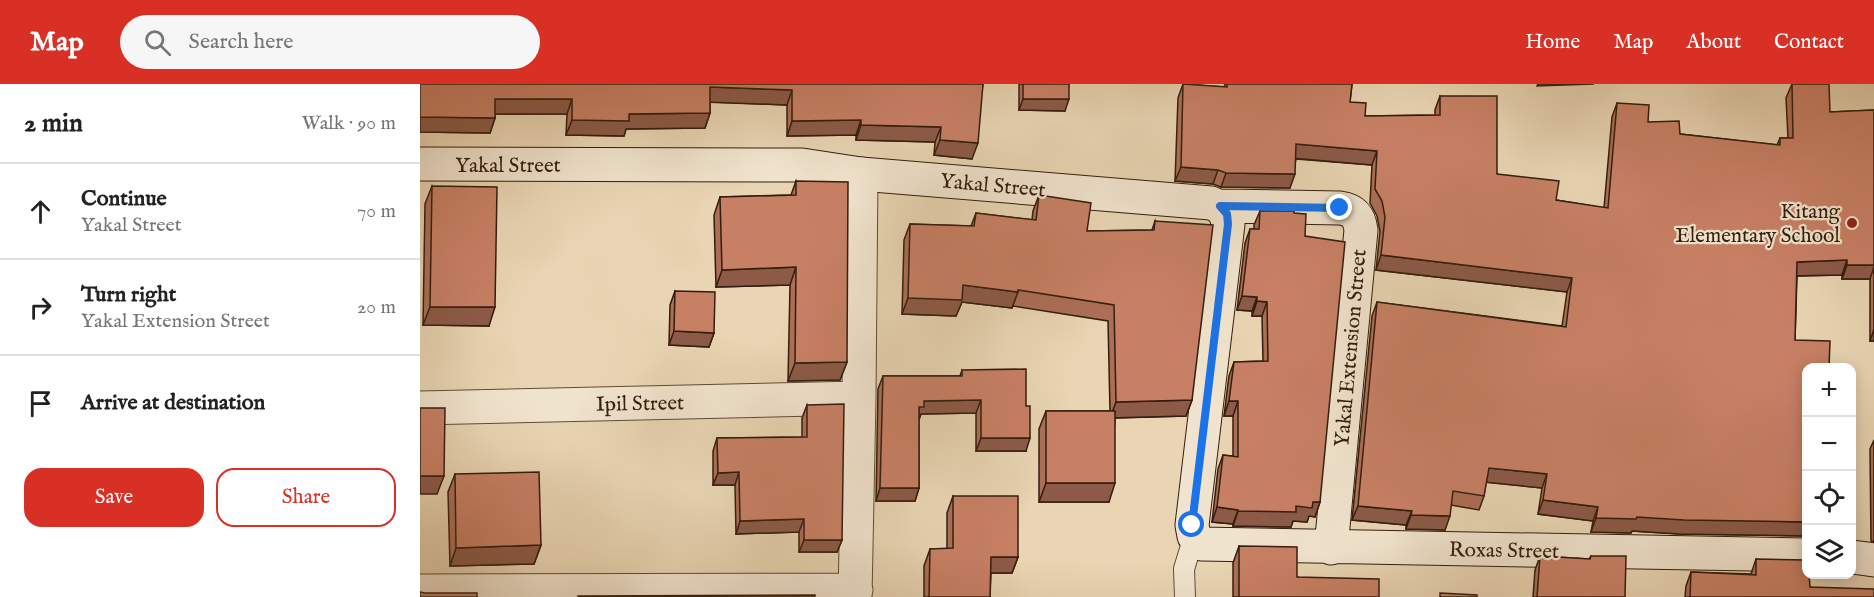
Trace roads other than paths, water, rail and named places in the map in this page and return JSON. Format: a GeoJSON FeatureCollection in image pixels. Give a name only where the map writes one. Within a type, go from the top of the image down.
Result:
{"type":"FeatureCollection","features":[{"type":"Feature","properties":{"kind":"street","name":"Yakal Street"},"geometry":{"type":"LineString","coordinates":[[420,164],[802,165],[861,174],[1210,203],[1220,206]]}},
{"type":"Feature","properties":{"kind":"street"},"geometry":{"type":"LineString","coordinates":[[420,591],[856,594],[861,174]]}},
{"type":"Feature","properties":{"kind":"street"},"geometry":{"type":"LineString","coordinates":[[1198,540],[1192,525],[1228,224],[1227,214],[1220,206]]}},
{"type":"Feature","properties":{"kind":"street","name":"Yakal Extension Street"},"geometry":{"type":"LineString","coordinates":[[1220,206],[1340,208],[1349,209],[1360,221],[1331,548]]}},
{"type":"Feature","properties":{"kind":"street","name":"Ipil Street"},"geometry":{"type":"LineString","coordinates":[[420,408],[859,398]]}},
{"type":"Feature","properties":{"kind":"street","name":"Roxas Street"},"geometry":{"type":"LineString","coordinates":[[1198,540],[1331,548],[1802,555]]}},
{"type":"Feature","properties":{"kind":"street"},"geometry":{"type":"LineString","coordinates":[[1856,558],[1874,560]]}},
{"type":"Feature","properties":{"kind":"lane"},"geometry":{"type":"LineString","coordinates":[[1185,597],[1185,569],[1198,540]]}},
{"type":"Feature","properties":{"kind":"place","name":"Kitang Elementary School"},"geometry":{"type":"Point","coordinates":[1852,223]}}]}
